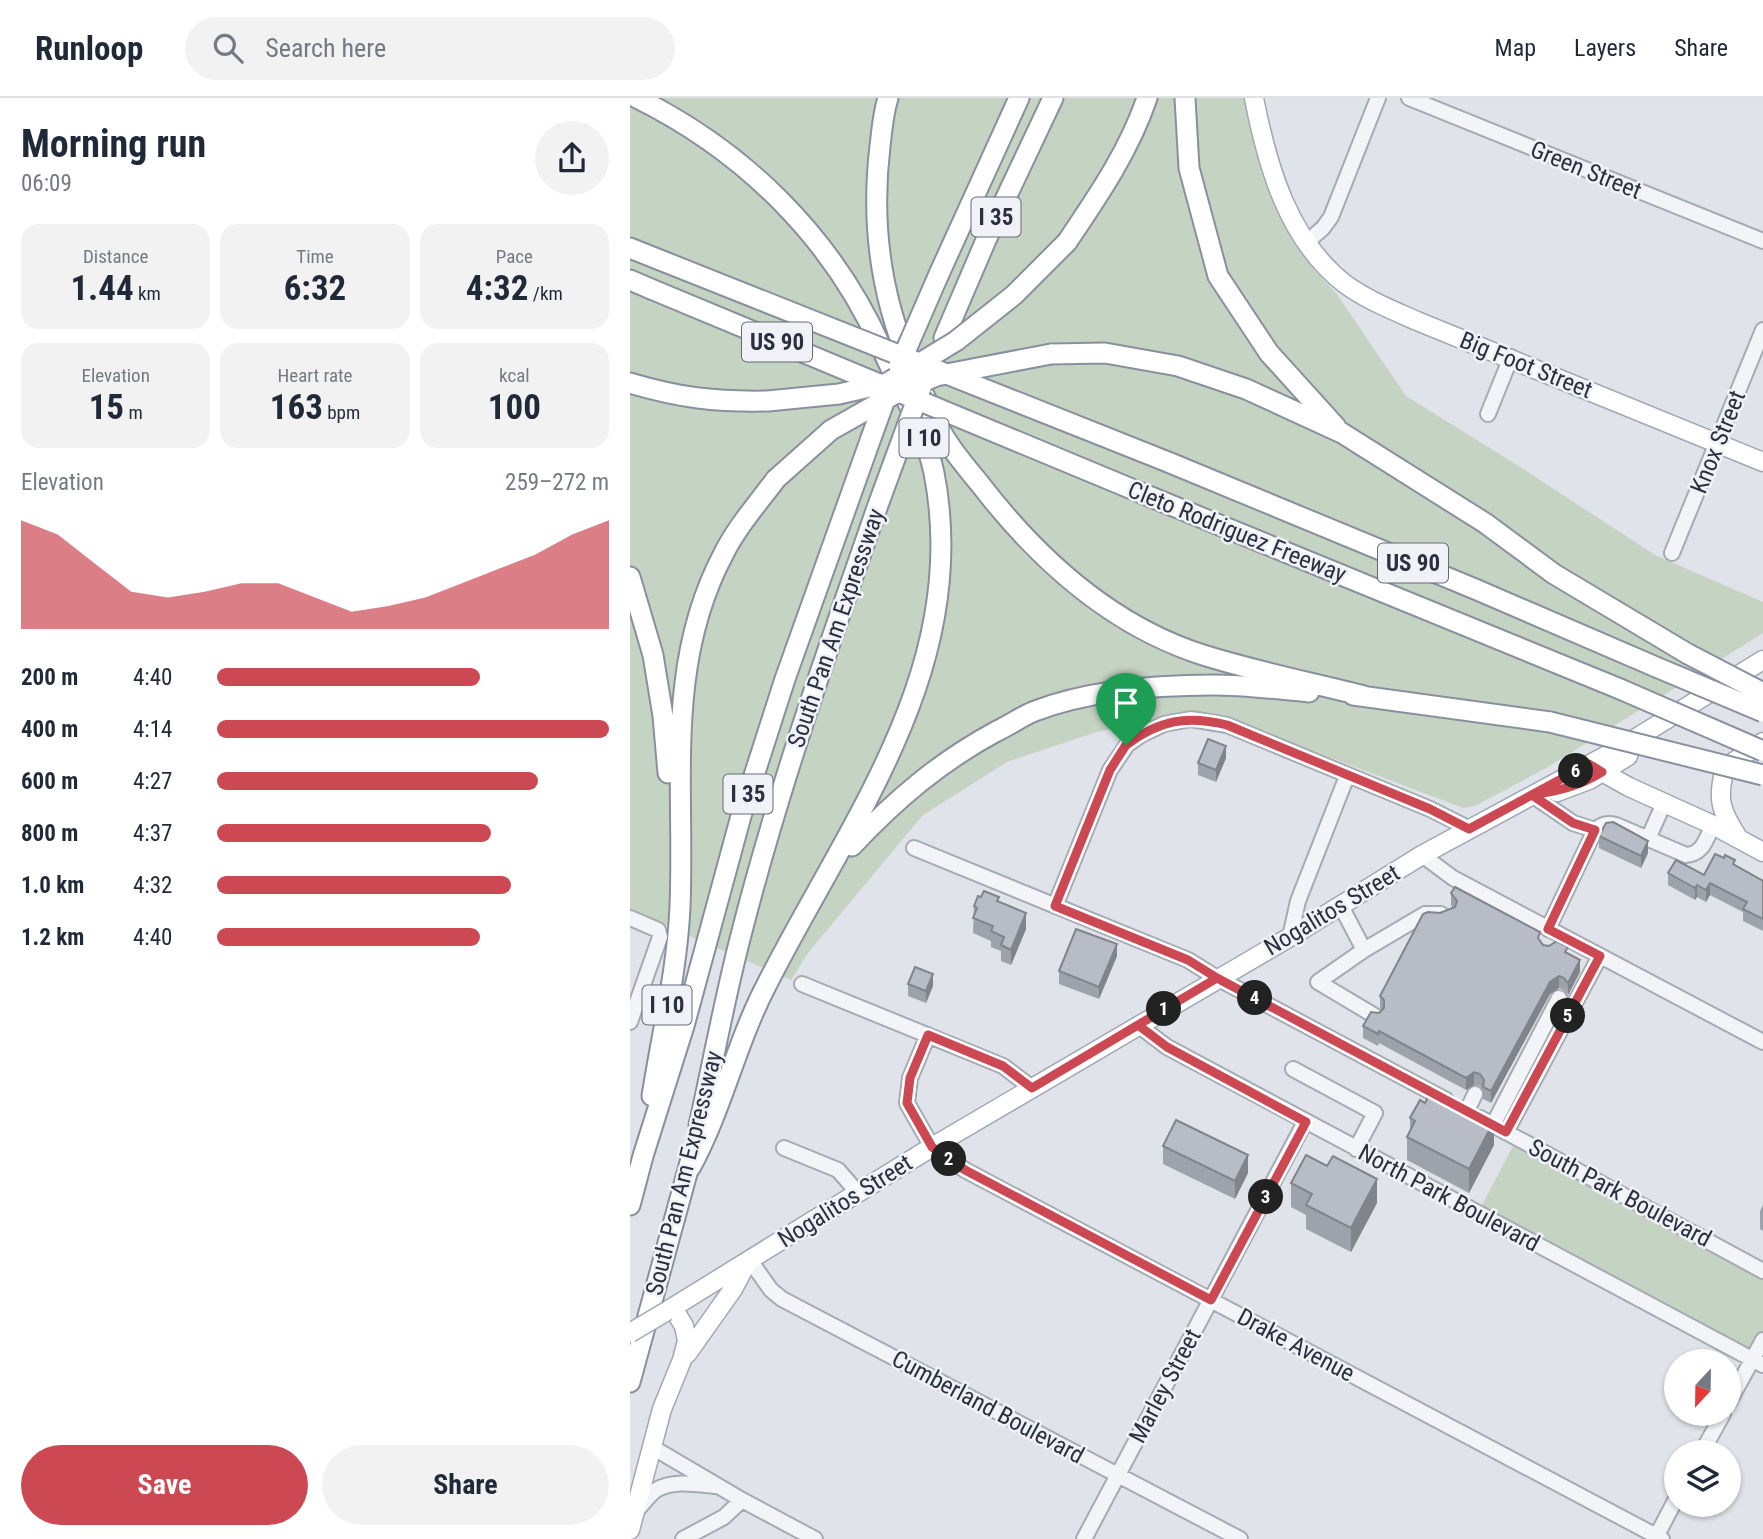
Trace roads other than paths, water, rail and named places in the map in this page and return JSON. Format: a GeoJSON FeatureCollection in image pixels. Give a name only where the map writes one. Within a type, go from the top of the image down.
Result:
{"type":"FeatureCollection","features":[{"type":"Feature","properties":{"kind":"highway","name":"I 10"},"geometry":{"type":"LineString","coordinates":[[637,98],[679,119],[741,164],[779,198],[819,242],[872,326],[923,435],[934,471],[940,512],[940,587],[932,633],[913,697],[894,746],[858,819],[802,915],[765,987],[731,1067],[707,1138],[690,1168]]}},
{"type":"Feature","properties":{"kind":"highway"},"geometry":{"type":"LineString","coordinates":[[888,98],[875,186],[878,245],[895,328],[942,433],[1003,515],[1067,578],[1138,627],[1198,653],[1364,696]]}},
{"type":"Feature","properties":{"kind":"highway","name":"South Pan Am Expressway"},"geometry":{"type":"LineString","coordinates":[[630,1205],[684,1026],[745,804],[785,679],[887,394],[1019,98]]}},
{"type":"Feature","properties":{"kind":"highway","name":"South Pan Am Expressway"},"geometry":{"type":"LineString","coordinates":[[630,1382],[690,1168],[740,940],[816,681],[920,391],[986,240],[1053,98]]}},
{"type":"Feature","properties":{"kind":"highway"},"geometry":{"type":"LineString","coordinates":[[630,383],[670,395],[720,402],[768,401],[839,394],[887,383],[956,341],[1014,295],[1067,242],[1108,181],[1139,122],[1147,98]]}},
{"type":"Feature","properties":{"kind":"highway"},"geometry":{"type":"LineString","coordinates":[[1185,98],[1189,168],[1219,276],[1269,353],[1342,433]]}},
{"type":"Feature","properties":{"kind":"highway","name":"Cleto Rodriguez Freeway"},"geometry":{"type":"LineString","coordinates":[[630,248],[1168,462],[1763,712]]}},
{"type":"Feature","properties":{"kind":"highway","name":"Cleto Rodriguez Freeway"},"geometry":{"type":"LineString","coordinates":[[630,280],[1620,689],[1763,751]]}},
{"type":"Feature","properties":{"kind":"highway"},"geometry":{"type":"LineString","coordinates":[[680,854],[679,748],[688,657],[709,584],[724,552],[775,479],[831,430],[892,395],[936,376],[1051,354],[1105,353],[1178,366],[1246,389],[1342,433],[1485,523],[1554,574],[1688,654],[1763,693]]}},
{"type":"Feature","properties":{"kind":"highway","name":"I 10"},"geometry":{"type":"LineString","coordinates":[[630,577],[655,667],[680,854],[678,936],[643,1156]]}},
{"type":"Feature","properties":{"kind":"highway"},"geometry":{"type":"LineString","coordinates":[[830,869],[886,809],[929,773],[976,743],[1034,712],[1080,698],[1137,689],[1214,685],[1364,696],[1550,722],[1763,775]]}},
{"type":"Feature","properties":{"kind":"main road","name":"Big Foot Street"},"geometry":{"type":"LineString","coordinates":[[1254,98],[1262,138],[1276,183],[1307,242],[1329,269],[1360,294],[1406,316],[1763,462]]}},
{"type":"Feature","properties":{"kind":"main road","name":"Nogalitos Street"},"geometry":{"type":"LineString","coordinates":[[1596,768],[1620,748],[1763,660]]}},
{"type":"Feature","properties":{"kind":"main road","name":"Nogalitos Street"},"geometry":{"type":"LineString","coordinates":[[630,1333],[932,1147],[1290,937],[1422,855],[1532,795],[1596,768],[1763,677]]}},
{"type":"Feature","properties":{"kind":"main road"},"geometry":{"type":"LineString","coordinates":[[1741,842],[1725,818],[1719,796],[1724,768],[1763,742]]}},
{"type":"Feature","properties":{"kind":"main road"},"geometry":{"type":"LineString","coordinates":[[1596,768],[1763,852]]}},
{"type":"Feature","properties":{"kind":"main road"},"geometry":{"type":"LineString","coordinates":[[682,1360],[733,1289],[749,1259]]}},
{"type":"Feature","properties":{"kind":"main road"},"geometry":{"type":"LineString","coordinates":[[630,1530],[662,1409],[687,1341],[684,1326],[670,1309]]}},
{"type":"Feature","properties":{"kind":"street"},"geometry":{"type":"LineString","coordinates":[[1307,242],[1331,217],[1378,98]]}},
{"type":"Feature","properties":{"kind":"street","name":"Green Street"},"geometry":{"type":"LineString","coordinates":[[1409,98],[1763,241]]}},
{"type":"Feature","properties":{"kind":"street","name":"Knox Street"},"geometry":{"type":"LineString","coordinates":[[1672,553],[1763,330]]}},
{"type":"Feature","properties":{"kind":"street"},"geometry":{"type":"LineString","coordinates":[[1488,414],[1511,358]]}},
{"type":"Feature","properties":{"kind":"street"},"geometry":{"type":"LineString","coordinates":[[1055,906],[1110,770],[1126,745],[1164,724],[1191,719],[1227,725],[1430,809],[1469,829]]}},
{"type":"Feature","properties":{"kind":"street"},"geometry":{"type":"LineString","coordinates":[[1290,937],[1298,901],[1348,776]]}},
{"type":"Feature","properties":{"kind":"street"},"geometry":{"type":"LineString","coordinates":[[1532,795],[1573,823],[1595,830]]}},
{"type":"Feature","properties":{"kind":"street"},"geometry":{"type":"LineString","coordinates":[[1648,839],[1664,803]]}},
{"type":"Feature","properties":{"kind":"street"},"geometry":{"type":"LineString","coordinates":[[1552,936],[1595,830],[1608,823],[1679,853],[1694,855],[1700,851],[1713,825]]}},
{"type":"Feature","properties":{"kind":"street","name":"South Park Boulevard"},"geometry":{"type":"LineString","coordinates":[[914,848],[1188,960],[1763,1270]]}},
{"type":"Feature","properties":{"kind":"street"},"geometry":{"type":"LineString","coordinates":[[1422,855],[1452,878],[1552,936],[1600,956],[1763,1042]]}},
{"type":"Feature","properties":{"kind":"street"},"geometry":{"type":"LineString","coordinates":[[1341,906],[1364,950]]}},
{"type":"Feature","properties":{"kind":"street"},"geometry":{"type":"LineString","coordinates":[[1376,1016],[1318,982],[1364,950],[1425,914],[1447,914]]}},
{"type":"Feature","properties":{"kind":"street"},"geometry":{"type":"LineString","coordinates":[[630,918],[658,930],[660,937],[630,1022]]}},
{"type":"Feature","properties":{"kind":"street"},"geometry":{"type":"LineString","coordinates":[[1499,1128],[1600,956]]}},
{"type":"Feature","properties":{"kind":"street"},"geometry":{"type":"LineString","coordinates":[[802,984],[1003,1066],[1032,1088]]}},
{"type":"Feature","properties":{"kind":"street"},"geometry":{"type":"LineString","coordinates":[[1499,1128],[1559,998]]}},
{"type":"Feature","properties":{"kind":"street","name":"North Park Boulevard"},"geometry":{"type":"LineString","coordinates":[[1138,1025],[1167,1047],[1758,1362]]}},
{"type":"Feature","properties":{"kind":"street"},"geometry":{"type":"LineString","coordinates":[[928,1035],[910,1078],[907,1103],[932,1147]]}},
{"type":"Feature","properties":{"kind":"street"},"geometry":{"type":"LineString","coordinates":[[1293,1069],[1375,1113],[1356,1149]]}},
{"type":"Feature","properties":{"kind":"street"},"geometry":{"type":"LineString","coordinates":[[1467,1111],[1475,1094]]}},
{"type":"Feature","properties":{"kind":"street","name":"Marley Street"},"geometry":{"type":"LineString","coordinates":[[1084,1539],[1306,1122]]}},
{"type":"Feature","properties":{"kind":"street","name":"Drake Avenue"},"geometry":{"type":"LineString","coordinates":[[932,1147],[965,1170],[1658,1538]]}},
{"type":"Feature","properties":{"kind":"street"},"geometry":{"type":"LineString","coordinates":[[784,1148],[838,1170],[858,1193]]}},
{"type":"Feature","properties":{"kind":"street","name":"Cumberland Boulevard"},"geometry":{"type":"LineString","coordinates":[[749,1259],[771,1290],[782,1299],[1240,1539]]}},
{"type":"Feature","properties":{"kind":"street"},"geometry":{"type":"LineString","coordinates":[[1741,1385],[1758,1362],[1763,1340]]}},
{"type":"Feature","properties":{"kind":"street"},"geometry":{"type":"LineString","coordinates":[[652,1447],[815,1539]]}},
{"type":"Feature","properties":{"kind":"street"},"geometry":{"type":"LineString","coordinates":[[635,1512],[656,1490],[667,1486],[685,1483],[719,1486]]}},
{"type":"Feature","properties":{"kind":"street"},"geometry":{"type":"LineString","coordinates":[[683,1539],[724,1517],[742,1500]]}},
{"type":"Feature","properties":{"kind":"street"},"geometry":{"type":"LineString","coordinates":[[1658,1538],[1668,1517]]}}]}
